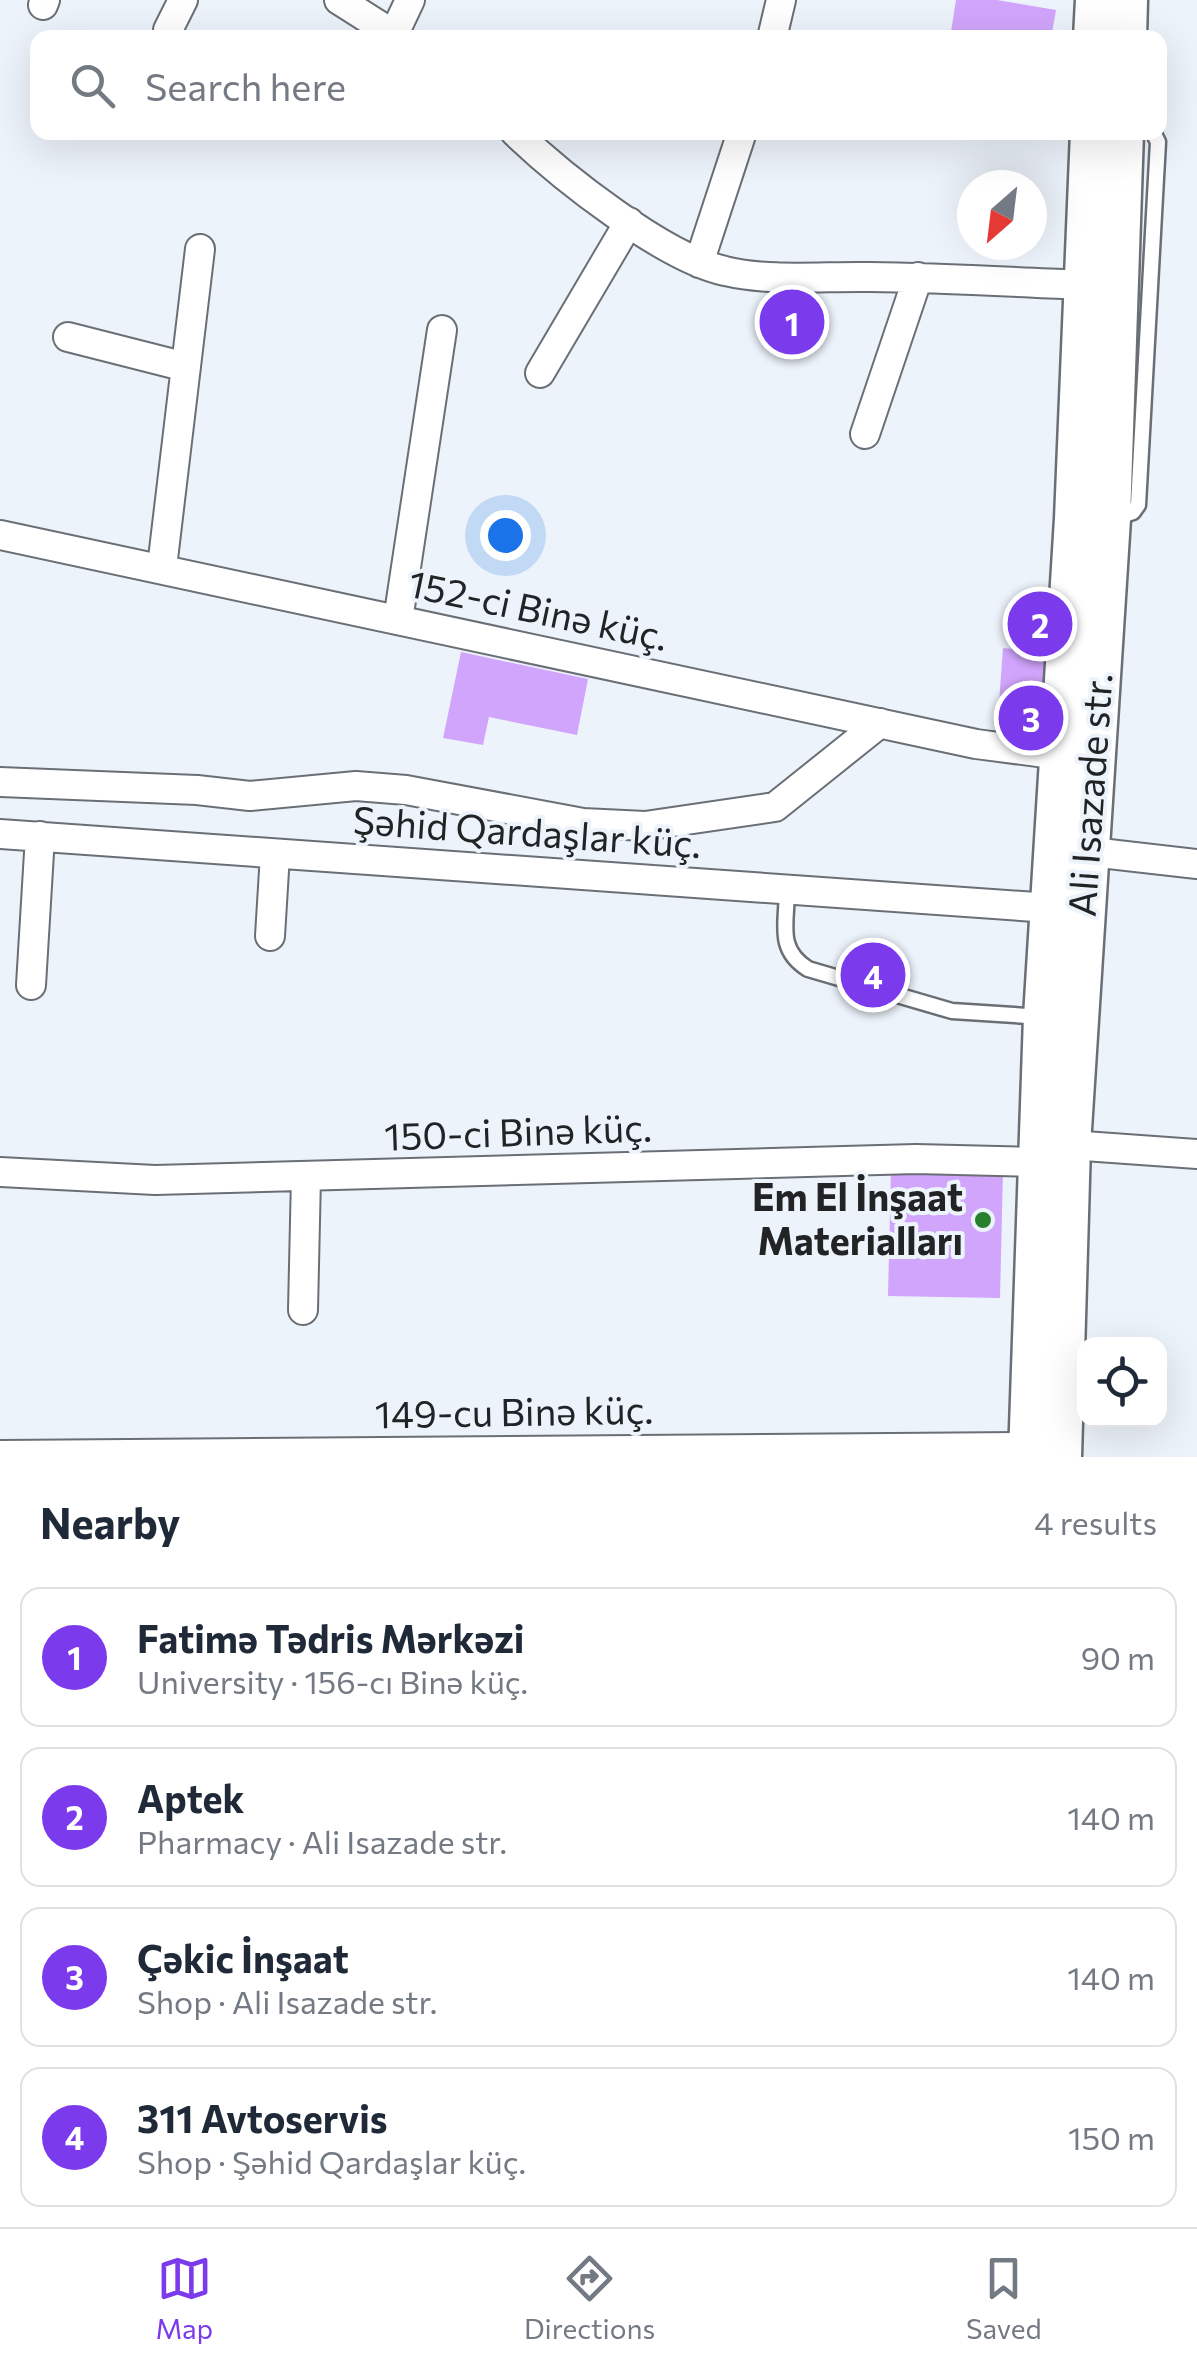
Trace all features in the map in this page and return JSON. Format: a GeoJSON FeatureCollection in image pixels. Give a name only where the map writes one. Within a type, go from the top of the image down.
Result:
{"type":"FeatureCollection","features":[{"type":"Feature","properties":{"kind":"main road"},"geometry":{"type":"LineString","coordinates":[[1094,30],[1096,0]]}},
{"type":"Feature","properties":{"kind":"main road"},"geometry":{"type":"LineString","coordinates":[[1126,30],[1127,0]]}},
{"type":"Feature","properties":{"kind":"main road","name":"Ali Isazade str."},"geometry":{"type":"LineString","coordinates":[[1070,850],[1060,755],[1076,519],[1091,140]]}},
{"type":"Feature","properties":{"kind":"main road","name":"Ali Isazade str."},"geometry":{"type":"LineString","coordinates":[[1040,1454],[1070,850],[1110,519],[1123,140]]}},
{"type":"Feature","properties":{"kind":"main road","name":"Ali Isazade str."},"geometry":{"type":"LineString","coordinates":[[1054,1153],[1044,1017],[1066,910]]}},
{"type":"Feature","properties":{"kind":"street"},"geometry":{"type":"LineString","coordinates":[[168,30],[184,0]]}},
{"type":"Feature","properties":{"kind":"street"},"geometry":{"type":"LineString","coordinates":[[339,0],[386,30]]}},
{"type":"Feature","properties":{"kind":"street"},"geometry":{"type":"LineString","coordinates":[[398,30],[410,0]]}},
{"type":"Feature","properties":{"kind":"street"},"geometry":{"type":"LineString","coordinates":[[774,30],[781,0]]}},
{"type":"Feature","properties":{"kind":"street"},"geometry":{"type":"LineString","coordinates":[[524,140],[570,181],[629,222],[699,263],[724,271],[1085,285]]}},
{"type":"Feature","properties":{"kind":"street"},"geometry":{"type":"LineString","coordinates":[[699,263],[739,140]]}},
{"type":"Feature","properties":{"kind":"street"},"geometry":{"type":"LineString","coordinates":[[540,374],[629,222]]}},
{"type":"Feature","properties":{"kind":"street"},"geometry":{"type":"LineString","coordinates":[[162,567],[200,249]]}},
{"type":"Feature","properties":{"kind":"street"},"geometry":{"type":"LineString","coordinates":[[865,434],[918,278]]}},
{"type":"Feature","properties":{"kind":"street"},"geometry":{"type":"LineString","coordinates":[[398,620],[442,330]]}},
{"type":"Feature","properties":{"kind":"street"},"geometry":{"type":"LineString","coordinates":[[68,337],[186,368]]}},
{"type":"Feature","properties":{"kind":"street","name":"152-ci Binə küç."},"geometry":{"type":"LineString","coordinates":[[0,535],[976,744],[1060,755]]}},
{"type":"Feature","properties":{"kind":"street"},"geometry":{"type":"LineString","coordinates":[[0,782],[198,790],[250,796],[356,786],[406,790],[583,823],[645,826],[775,807],[880,723]]}},
{"type":"Feature","properties":{"kind":"street","name":"Şəhid Qardaşlar küç."},"geometry":{"type":"LineString","coordinates":[[0,834],[1066,910]]}},
{"type":"Feature","properties":{"kind":"street"},"geometry":{"type":"LineString","coordinates":[[32,984],[40,836]]}},
{"type":"Feature","properties":{"kind":"street"},"geometry":{"type":"LineString","coordinates":[[1070,850],[1197,864]]}},
{"type":"Feature","properties":{"kind":"street"},"geometry":{"type":"LineString","coordinates":[[270,936],[275,854]]}},
{"type":"Feature","properties":{"kind":"street","name":"150-ci Binə küç."},"geometry":{"type":"LineString","coordinates":[[0,1172],[154,1180],[1054,1153],[1197,1154]]}},
{"type":"Feature","properties":{"kind":"street"},"geometry":{"type":"LineString","coordinates":[[303,1310],[306,1177]]}},
{"type":"Feature","properties":{"kind":"street","name":"149-cu Binə küç."},"geometry":{"type":"LineString","coordinates":[[0,1456],[1040,1454]]}},
{"type":"Feature","properties":{"kind":"lane"},"geometry":{"type":"LineString","coordinates":[[1110,519],[1133,512],[1138,505],[1157,140]]}},
{"type":"Feature","properties":{"kind":"lane"},"geometry":{"type":"LineString","coordinates":[[787,888],[786,948],[791,957],[808,969],[952,1011],[1044,1017]]}},
{"type":"Feature","properties":{"kind":"building"},"geometry":{"type":"Polygon","coordinates":[[[956,0],[997,0],[1056,10],[1052,30],[951,30],[956,0]]]}},
{"type":"Feature","properties":{"kind":"building"},"geometry":{"type":"Polygon","coordinates":[[[1003,648],[1053,653],[1047,734],[997,730],[1003,648]]]}},
{"type":"Feature","properties":{"kind":"building"},"geometry":{"type":"Polygon","coordinates":[[[461,652],[588,679],[577,735],[489,717],[483,745],[443,738],[461,652]]]}},
{"type":"Feature","properties":{"kind":"building"},"geometry":{"type":"Polygon","coordinates":[[[891,1168],[1003,1171],[1000,1298],[888,1296],[891,1168]]]}},
{"type":"Feature","properties":{"kind":"place","name":"Fatimə Tədris Mərkəzi"},"geometry":{"type":"Point","coordinates":[792,322]}},
{"type":"Feature","properties":{"kind":"place","name":"Aptek"},"geometry":{"type":"Point","coordinates":[1040,624]}},
{"type":"Feature","properties":{"kind":"place","name":"Çəkic İnşaat"},"geometry":{"type":"Point","coordinates":[1031,718]}},
{"type":"Feature","properties":{"kind":"place","name":"311 Avtoservis"},"geometry":{"type":"Point","coordinates":[873,975]}},
{"type":"Feature","properties":{"kind":"place","name":"Em El İnşaat Materialları"},"geometry":{"type":"Point","coordinates":[983,1220]}}]}
